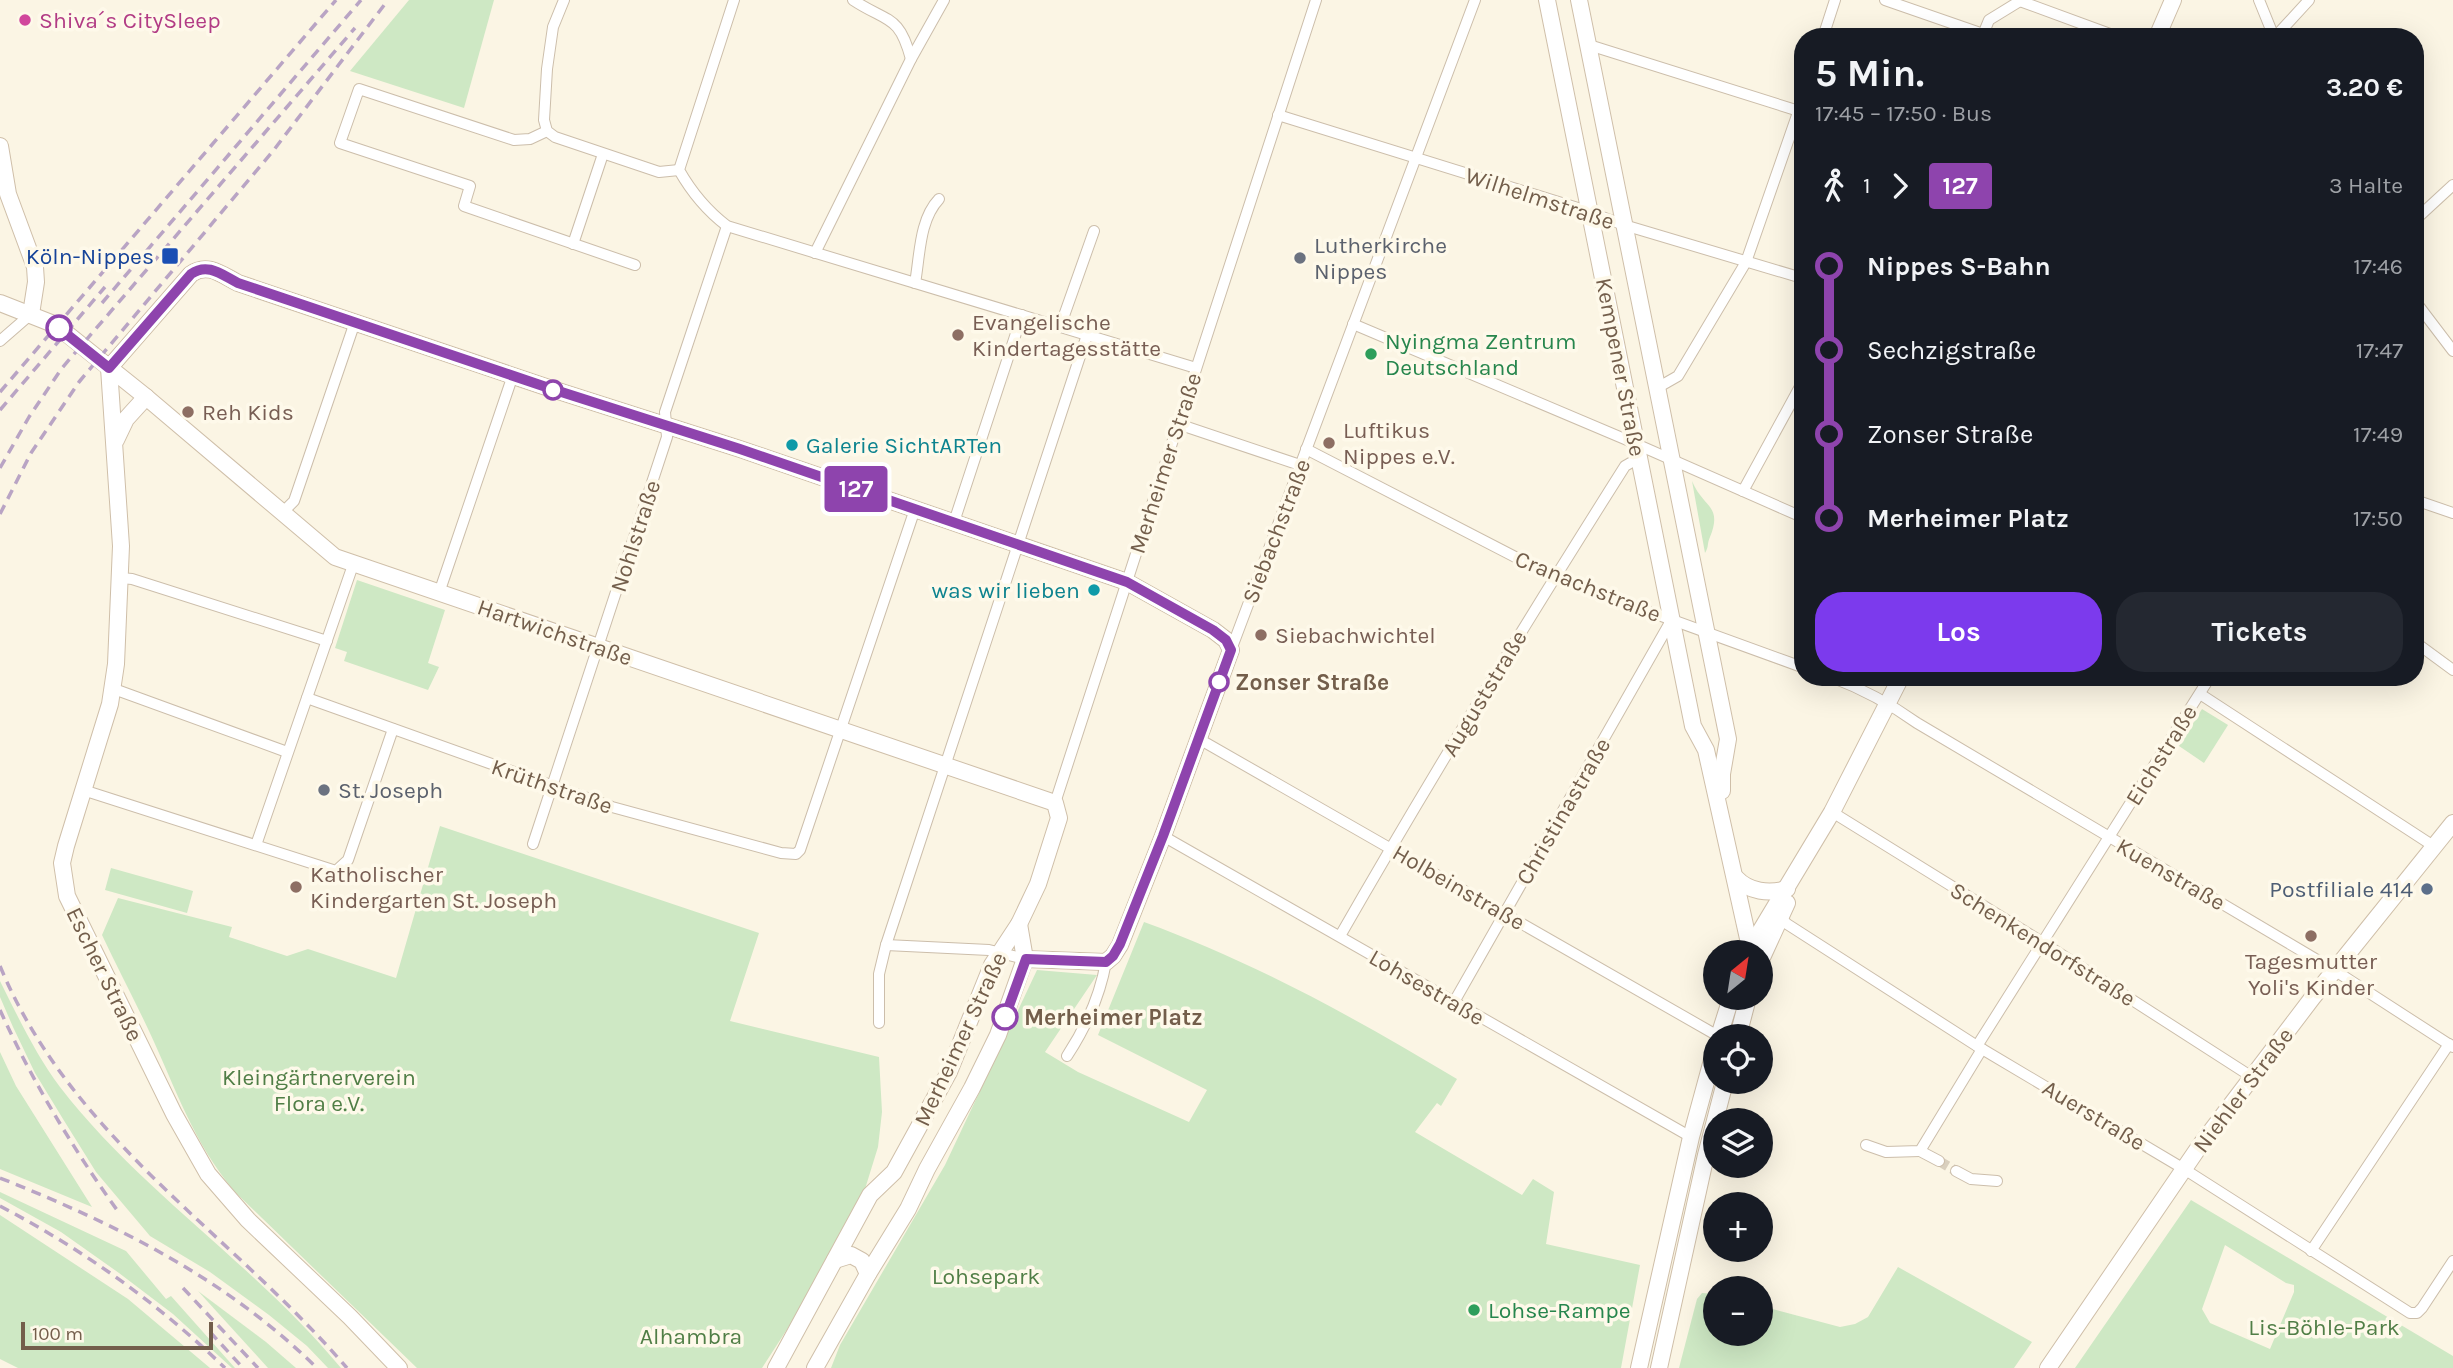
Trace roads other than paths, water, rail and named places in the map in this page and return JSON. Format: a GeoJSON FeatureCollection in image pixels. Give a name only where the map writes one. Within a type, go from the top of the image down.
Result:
{"type":"FeatureCollection","features":[{"type":"Feature","properties":{"kind":"street"},"geometry":{"type":"LineString","coordinates":[[564,0],[553,27],[547,69],[544,120],[547,131],[555,137],[659,172],[679,170]]}},
{"type":"Feature","properties":{"kind":"street"},"geometry":{"type":"LineString","coordinates":[[734,0],[679,170],[693,194],[712,215],[727,226],[1196,368]]}},
{"type":"Feature","properties":{"kind":"street"},"geometry":{"type":"LineString","coordinates":[[853,0],[896,23],[905,36],[911,59]]}},
{"type":"Feature","properties":{"kind":"street"},"geometry":{"type":"LineString","coordinates":[[815,253],[911,59],[944,0]]}},
{"type":"Feature","properties":{"kind":"street","name":"Merheimer Straße"},"geometry":{"type":"LineString","coordinates":[[776,1368],[870,1195],[894,1172],[904,1156],[949,1072],[992,965],[1019,924],[1038,884],[1059,818],[1055,803],[1316,0]]}},
{"type":"Feature","properties":{"kind":"street","name":"Siebachstraße"},"geometry":{"type":"LineString","coordinates":[[1067,1056],[1080,1036],[1097,999],[1106,962],[1120,944],[1163,836],[1475,0]]}},
{"type":"Feature","properties":{"kind":"street","name":"Kempener Straße"},"geometry":{"type":"LineString","coordinates":[[1548,0],[1693,726],[1706,750],[1748,940]]}},
{"type":"Feature","properties":{"kind":"street","name":"Kempener Straße"},"geometry":{"type":"LineString","coordinates":[[1579,0],[1728,739],[1722,774],[1723,818]]}},
{"type":"Feature","properties":{"kind":"street"},"geometry":{"type":"LineString","coordinates":[[1825,28],[1835,0]]}},
{"type":"Feature","properties":{"kind":"street"},"geometry":{"type":"LineString","coordinates":[[1885,0],[1961,28]]}},
{"type":"Feature","properties":{"kind":"street"},"geometry":{"type":"LineString","coordinates":[[2161,28],[2173,0]]}},
{"type":"Feature","properties":{"kind":"street"},"geometry":{"type":"LineString","coordinates":[[2259,0],[2270,28]]}},
{"type":"Feature","properties":{"kind":"street"},"geometry":{"type":"LineString","coordinates":[[2283,28],[2309,0]]}},
{"type":"Feature","properties":{"kind":"street"},"geometry":{"type":"LineString","coordinates":[[1986,28],[1989,20],[2020,1],[2094,28]]}},
{"type":"Feature","properties":{"kind":"street"},"geometry":{"type":"LineString","coordinates":[[1589,45],[1794,106]]}},
{"type":"Feature","properties":{"kind":"street"},"geometry":{"type":"LineString","coordinates":[[547,131],[530,139],[513,140],[359,89],[340,143],[470,186],[464,206],[635,265]]}},
{"type":"Feature","properties":{"kind":"street","name":"Wilhelmstraße"},"geometry":{"type":"LineString","coordinates":[[1278,116],[1794,276]]}},
{"type":"Feature","properties":{"kind":"street"},"geometry":{"type":"LineString","coordinates":[[1657,388],[1678,376],[1746,262],[1794,128]]}},
{"type":"Feature","properties":{"kind":"street"},"geometry":{"type":"LineString","coordinates":[[0,146],[8,194],[34,267],[36,282],[31,314],[0,341]]}},
{"type":"Feature","properties":{"kind":"street"},"geometry":{"type":"LineString","coordinates":[[573,244],[603,154]]}},
{"type":"Feature","properties":{"kind":"street"},"geometry":{"type":"LineString","coordinates":[[2424,212],[2453,185]]}},
{"type":"Feature","properties":{"kind":"street"},"geometry":{"type":"LineString","coordinates":[[915,283],[928,212],[939,199]]}},
{"type":"Feature","properties":{"kind":"street","name":"Nohlstraße"},"geometry":{"type":"LineString","coordinates":[[533,844],[600,648],[667,438],[665,412],[727,226]]}},
{"type":"Feature","properties":{"kind":"street"},"geometry":{"type":"LineString","coordinates":[[1060,327],[1094,231]]}},
{"type":"Feature","properties":{"kind":"street"},"geometry":{"type":"LineString","coordinates":[[109,368],[191,274],[201,268],[210,269],[238,283],[1127,582],[1213,630],[1226,640],[1231,650]]}},
{"type":"Feature","properties":{"kind":"street","name":"Hartwichstraße"},"geometry":{"type":"LineString","coordinates":[[0,303],[56,326],[146,397],[335,557],[1055,803]]}},
{"type":"Feature","properties":{"kind":"street"},"geometry":{"type":"LineString","coordinates":[[2424,313],[2453,351]]}},
{"type":"Feature","properties":{"kind":"street"},"geometry":{"type":"LineString","coordinates":[[954,522],[1022,315]]}},
{"type":"Feature","properties":{"kind":"street"},"geometry":{"type":"LineString","coordinates":[[282,513],[293,501],[355,322]]}},
{"type":"Feature","properties":{"kind":"street"},"geometry":{"type":"LineString","coordinates":[[1353,324],[1637,451],[1671,459],[1794,513]]}},
{"type":"Feature","properties":{"kind":"street"},"geometry":{"type":"LineString","coordinates":[[878,1023],[880,974],[886,944],[1087,335]]}},
{"type":"Feature","properties":{"kind":"street","name":"Escher Straße"},"geometry":{"type":"LineString","coordinates":[[109,368],[121,578],[114,689],[62,863],[67,896],[197,1156],[221,1191],[399,1368]]}},
{"type":"Feature","properties":{"kind":"street"},"geometry":{"type":"LineString","coordinates":[[439,593],[513,376]]}},
{"type":"Feature","properties":{"kind":"street"},"geometry":{"type":"LineString","coordinates":[[114,444],[126,419],[146,397]]}},
{"type":"Feature","properties":{"kind":"street"},"geometry":{"type":"LineString","coordinates":[[1744,491],[1794,398]]}},
{"type":"Feature","properties":{"kind":"street"},"geometry":{"type":"LineString","coordinates":[[1178,425],[1300,465]]}},
{"type":"Feature","properties":{"kind":"street","name":"Cranachstraße"},"geometry":{"type":"LineString","coordinates":[[1306,449],[1554,577],[1794,664]]}},
{"type":"Feature","properties":{"kind":"street","name":"Auguststraße"},"geometry":{"type":"LineString","coordinates":[[1340,936],[1390,848],[1554,577],[1637,451]]}},
{"type":"Feature","properties":{"kind":"street"},"geometry":{"type":"LineString","coordinates":[[2424,503],[2453,513]]}},
{"type":"Feature","properties":{"kind":"street"},"geometry":{"type":"LineString","coordinates":[[840,729],[915,509]]}},
{"type":"Feature","properties":{"kind":"street"},"geometry":{"type":"LineString","coordinates":[[256,845],[353,565]]}},
{"type":"Feature","properties":{"kind":"street"},"geometry":{"type":"LineString","coordinates":[[121,578],[132,579],[327,641]]}},
{"type":"Feature","properties":{"kind":"street","name":"Christinastraße"},"geometry":{"type":"LineString","coordinates":[[1454,1002],[1672,619]]}},
{"type":"Feature","properties":{"kind":"street"},"geometry":{"type":"LineString","coordinates":[[2424,649],[2453,670]]}},
{"type":"Feature","properties":{"kind":"street"},"geometry":{"type":"LineString","coordinates":[[1855,686],[1888,703]]}},
{"type":"Feature","properties":{"kind":"street"},"geometry":{"type":"LineString","coordinates":[[1757,940],[1832,812],[1896,686]]}},
{"type":"Feature","properties":{"kind":"street","name":"Eichstraße"},"geometry":{"type":"LineString","coordinates":[[1920,1151],[2042,942],[2205,686]]}},
{"type":"Feature","properties":{"kind":"street"},"geometry":{"type":"LineString","coordinates":[[114,689],[287,752]]}},
{"type":"Feature","properties":{"kind":"street"},"geometry":{"type":"LineString","coordinates":[[2200,694],[2435,846]]}},
{"type":"Feature","properties":{"kind":"street","name":"Krüthstraße"},"geometry":{"type":"LineString","coordinates":[[307,698],[625,811],[791,855],[800,850],[840,729]]}},
{"type":"Feature","properties":{"kind":"street","name":"Kuenstraße"},"geometry":{"type":"LineString","coordinates":[[1888,703],[2108,838],[2334,970],[2451,1046]]}},
{"type":"Feature","properties":{"kind":"street"},"geometry":{"type":"LineString","coordinates":[[1697,734],[1716,734],[1725,726]]}},
{"type":"Feature","properties":{"kind":"street"},"geometry":{"type":"LineString","coordinates":[[83,790],[337,870],[348,860],[393,729]]}},
{"type":"Feature","properties":{"kind":"street","name":"Holbeinstraße"},"geometry":{"type":"LineString","coordinates":[[1199,739],[1703,1027]]}},
{"type":"Feature","properties":{"kind":"street","name":"Schenkendorfstraße"},"geometry":{"type":"LineString","coordinates":[[1832,812],[2042,942],[2252,1077]]}},
{"type":"Feature","properties":{"kind":"street","name":"Niehler Straße"},"geometry":{"type":"LineString","coordinates":[[2048,1368],[2184,1169],[2252,1077],[2334,970],[2453,824]]}},
{"type":"Feature","properties":{"kind":"street","name":"Lohsestraße"},"geometry":{"type":"LineString","coordinates":[[1163,836],[1691,1137]]}},
{"type":"Feature","properties":{"kind":"street"},"geometry":{"type":"LineString","coordinates":[[1770,940],[1807,857]]}},
{"type":"Feature","properties":{"kind":"street"},"geometry":{"type":"LineString","coordinates":[[1736,878],[1759,891],[1783,896]]}},
{"type":"Feature","properties":{"kind":"street"},"geometry":{"type":"LineString","coordinates":[[1781,919],[1778,915],[1783,896]]}},
{"type":"Feature","properties":{"kind":"street","name":"Auerstraße"},"geometry":{"type":"LineString","coordinates":[[1781,919],[1979,1047],[2184,1169],[2410,1313],[2417,1313],[2422,1308],[2453,1261]]}},
{"type":"Feature","properties":{"kind":"street","name":"Merheimer Straße"},"geometry":{"type":"LineString","coordinates":[[815,1368],[908,1209],[998,1035],[1026,959],[1019,924]]}},
{"type":"Feature","properties":{"kind":"street"},"geometry":{"type":"LineString","coordinates":[[886,944],[989,950],[1026,959],[1106,962]]}},
{"type":"Feature","properties":{"kind":"street"},"geometry":{"type":"LineString","coordinates":[[2311,1251],[2451,1046]]}},
{"type":"Feature","properties":{"kind":"street"},"geometry":{"type":"LineString","coordinates":[[1703,1093],[1639,1364],[1659,1367],[1703,1169]]}},
{"type":"Feature","properties":{"kind":"street"},"geometry":{"type":"LineString","coordinates":[[1691,1137],[1703,1151]]}},
{"type":"Feature","properties":{"kind":"street"},"geometry":{"type":"LineString","coordinates":[[1866,1145],[1886,1152],[1920,1151],[1939,1161]]}},
{"type":"Feature","properties":{"kind":"street"},"geometry":{"type":"LineString","coordinates":[[904,1156],[908,1162],[927,1169]]}},
{"type":"Feature","properties":{"kind":"street"},"geometry":{"type":"LineString","coordinates":[[1955,1171],[1970,1179],[1997,1181]]}},
{"type":"Feature","properties":{"kind":"street"},"geometry":{"type":"LineString","coordinates":[[835,1260],[851,1255],[862,1261],[867,1275]]}},
{"type":"Feature","properties":{"kind":"tunnel"},"geometry":{"type":"LineString","coordinates":[[1939,1161],[1956,1171]]}},
{"type":"Feature","properties":{"kind":"railway"},"geometry":{"type":"LineString","coordinates":[[0,392],[336,0]]}},
{"type":"Feature","properties":{"kind":"railway"},"geometry":{"type":"LineString","coordinates":[[102,303],[361,0]]}},
{"type":"Feature","properties":{"kind":"railway"},"geometry":{"type":"LineString","coordinates":[[0,514],[31,453],[79,382],[273,151],[388,0]]}},
{"type":"Feature","properties":{"kind":"railway"},"geometry":{"type":"LineString","coordinates":[[0,468],[29,417],[62,368],[355,28]]}},
{"type":"Feature","properties":{"kind":"railway"},"geometry":{"type":"LineString","coordinates":[[0,410],[105,287]]}},
{"type":"Feature","properties":{"kind":"railway"},"geometry":{"type":"LineString","coordinates":[[0,966],[31,1027],[68,1083],[110,1133],[301,1318],[347,1368]]}},
{"type":"Feature","properties":{"kind":"railway"},"geometry":{"type":"LineString","coordinates":[[0,1010],[54,1113],[117,1210]]}},
{"type":"Feature","properties":{"kind":"railway"},"geometry":{"type":"LineString","coordinates":[[0,1178],[86,1215],[168,1257],[245,1307],[317,1368]]}},
{"type":"Feature","properties":{"kind":"railway"},"geometry":{"type":"LineString","coordinates":[[0,1206],[60,1240],[118,1279],[173,1321],[225,1368]]}},
{"type":"Feature","properties":{"kind":"railway"},"geometry":{"type":"LineString","coordinates":[[183,1288],[258,1368]]}},
{"type":"Feature","properties":{"kind":"railway"},"geometry":{"type":"LineString","coordinates":[[210,1332],[243,1368]]}},
{"type":"Feature","properties":{"kind":"place","name":"Shiva´s CitySleep"},"geometry":{"type":"Point","coordinates":[25,20]}},
{"type":"Feature","properties":{"kind":"place","name":"Köln-Nippes"},"geometry":{"type":"Point","coordinates":[170,256]}},
{"type":"Feature","properties":{"kind":"place","name":"Lutherkirche Nippes"},"geometry":{"type":"Point","coordinates":[1300,258]}},
{"type":"Feature","properties":{"kind":"place","name":"Evangelische Kindertagesstätte"},"geometry":{"type":"Point","coordinates":[958,335]}},
{"type":"Feature","properties":{"kind":"place","name":"Nyingma Zentrum Deutschland"},"geometry":{"type":"Point","coordinates":[1371,354]}},
{"type":"Feature","properties":{"kind":"place","name":"Reh Kids"},"geometry":{"type":"Point","coordinates":[188,412]}},
{"type":"Feature","properties":{"kind":"place","name":"Luftikus Nippes e.V."},"geometry":{"type":"Point","coordinates":[1329,443]}},
{"type":"Feature","properties":{"kind":"place","name":"Galerie SichtARTen"},"geometry":{"type":"Point","coordinates":[792,445]}},
{"type":"Feature","properties":{"kind":"place","name":"was wir lieben"},"geometry":{"type":"Point","coordinates":[1094,590]}},
{"type":"Feature","properties":{"kind":"place","name":"Siebachwichtel"},"geometry":{"type":"Point","coordinates":[1261,635]}},
{"type":"Feature","properties":{"kind":"place","name":"Zonser Straße"},"geometry":{"type":"Point","coordinates":[1219,682]}},
{"type":"Feature","properties":{"kind":"place","name":"St. Joseph"},"geometry":{"type":"Point","coordinates":[324,790]}},
{"type":"Feature","properties":{"kind":"place","name":"Katholischer Kindergarten St. Joseph"},"geometry":{"type":"Point","coordinates":[296,887]}},
{"type":"Feature","properties":{"kind":"place","name":"Postfiliale 414"},"geometry":{"type":"Point","coordinates":[2427,889]}},
{"type":"Feature","properties":{"kind":"place","name":"Tagesmutter Yoli's Kinder"},"geometry":{"type":"Point","coordinates":[2311,936]}},
{"type":"Feature","properties":{"kind":"place","name":"Merheimer Platz"},"geometry":{"type":"Point","coordinates":[1005,1017]}},
{"type":"Feature","properties":{"kind":"place","name":"Lohse-Rampe"},"geometry":{"type":"Point","coordinates":[1474,1310]}},
{"type":"Feature","properties":{"kind":"park label","name":"Kleingärtnerverein Flora e.V."},"geometry":{"type":"Point","coordinates":[319,1090]}},
{"type":"Feature","properties":{"kind":"park label","name":"Lohsepark"},"geometry":{"type":"Point","coordinates":[986,1276]}},
{"type":"Feature","properties":{"kind":"park label","name":"Lis-Böhle-Park"},"geometry":{"type":"Point","coordinates":[2324,1327]}},
{"type":"Feature","properties":{"kind":"park label","name":"Alhambra"},"geometry":{"type":"Point","coordinates":[691,1336]}}]}
